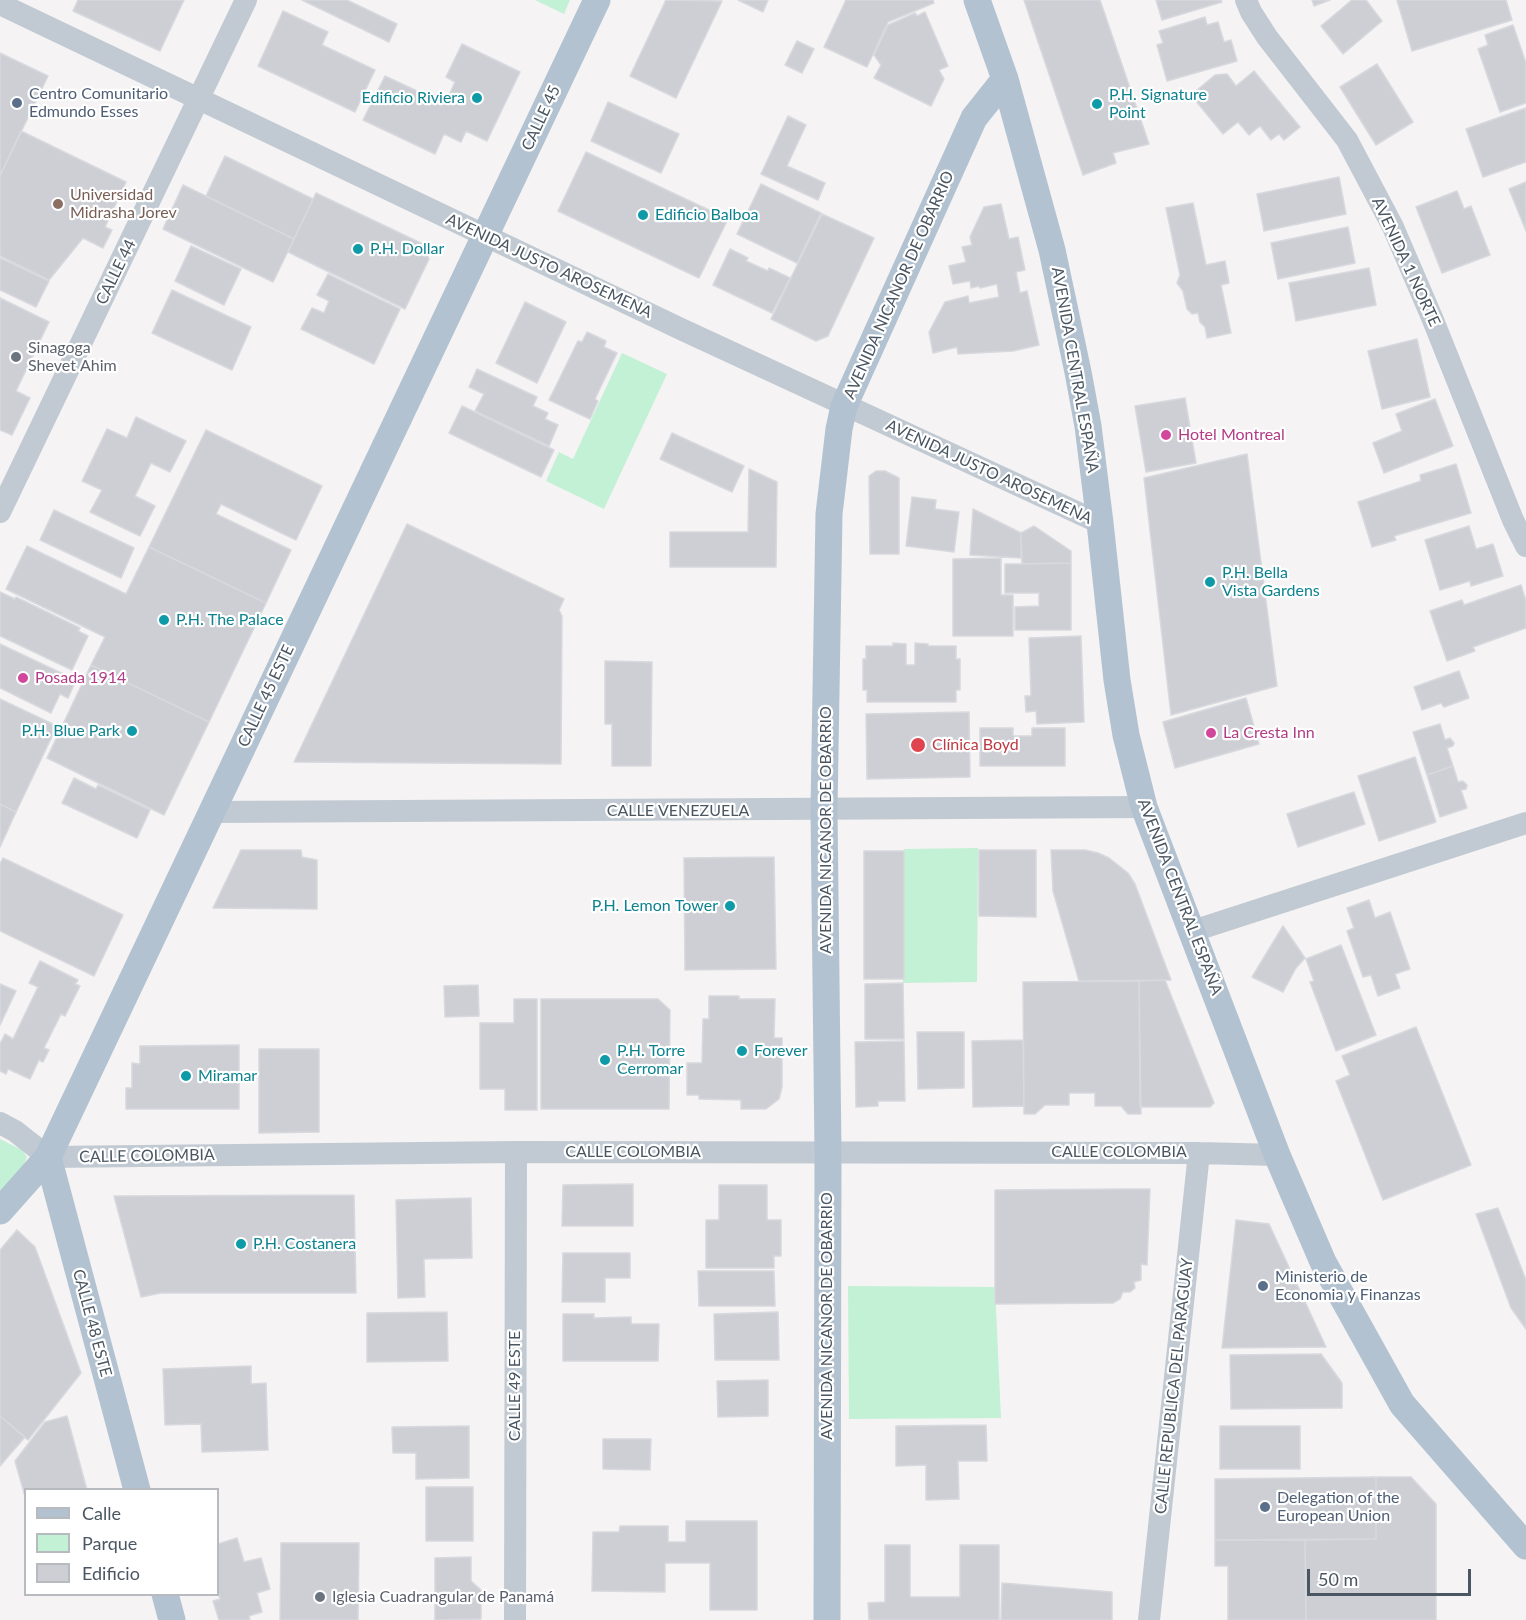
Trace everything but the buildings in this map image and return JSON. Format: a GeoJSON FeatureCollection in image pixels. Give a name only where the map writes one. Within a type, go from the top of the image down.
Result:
{"type":"FeatureCollection","features":[{"type":"Feature","properties":{"kind":"main road","name":"CALLE 45"},"geometry":{"type":"LineString","coordinates":[[485,236],[597,0]]}},
{"type":"Feature","properties":{"kind":"main road","name":"AVENIDA CENTRAL ESPAÑA"},"geometry":{"type":"LineString","coordinates":[[976,0],[1005,79],[1052,250],[1086,413],[1119,691],[1126,735],[1144,807],[1277,1155],[1323,1262],[1402,1404],[1526,1546]]}},
{"type":"Feature","properties":{"kind":"main road","name":"AVENIDA NICANOR DE OBARRIO"},"geometry":{"type":"LineString","coordinates":[[827,1620],[828,1152],[824,810],[829,514],[844,406],[974,118],[1005,79]]}},
{"type":"Feature","properties":{"kind":"main road","name":"CALLE 45 ESTE"},"geometry":{"type":"LineString","coordinates":[[48,1157],[485,236]]}},
{"type":"Feature","properties":{"kind":"main road"},"geometry":{"type":"LineString","coordinates":[[0,1211],[48,1157]]}},
{"type":"Feature","properties":{"kind":"main road","name":"CALLE 48 ESTE"},"geometry":{"type":"LineString","coordinates":[[48,1157],[136,1488]]}},
{"type":"Feature","properties":{"kind":"main road"},"geometry":{"type":"LineString","coordinates":[[166,1596],[172,1620]]}},
{"type":"Feature","properties":{"kind":"street","name":"CALLE 44"},"geometry":{"type":"LineString","coordinates":[[0,512],[246,0]]}},
{"type":"Feature","properties":{"kind":"street","name":"AVENIDA 1 NORTE"},"geometry":{"type":"LineString","coordinates":[[1246,0],[1267,37],[1347,140],[1393,227],[1526,546]]}},
{"type":"Feature","properties":{"kind":"street","name":"AVENIDA JUSTO AROSEMENA"},"geometry":{"type":"LineString","coordinates":[[0,4],[844,406],[965,459],[1100,523]]}},
{"type":"Feature","properties":{"kind":"street","name":"CALLE VENEZUELA"},"geometry":{"type":"LineString","coordinates":[[212,812],[1144,807]]}},
{"type":"Feature","properties":{"kind":"street"},"geometry":{"type":"LineString","coordinates":[[1193,931],[1526,823]]}},
{"type":"Feature","properties":{"kind":"street"},"geometry":{"type":"LineString","coordinates":[[0,1123],[15,1131],[48,1157]]}},
{"type":"Feature","properties":{"kind":"street","name":"CALLE COLOMBIA"},"geometry":{"type":"LineString","coordinates":[[48,1157],[516,1152],[1277,1155]]}},
{"type":"Feature","properties":{"kind":"street","name":"CALLE 49 ESTE"},"geometry":{"type":"LineString","coordinates":[[515,1620],[516,1152]]}},
{"type":"Feature","properties":{"kind":"street","name":"CALLE REPUBLICA DEL PARAGUAY"},"geometry":{"type":"LineString","coordinates":[[1149,1620],[1199,1153]]}},
{"type":"Feature","properties":{"kind":"green space"},"geometry":{"type":"Polygon","coordinates":[[[535,0],[570,0],[564,14],[535,0]]]}},
{"type":"Feature","properties":{"kind":"green space"},"geometry":{"type":"Polygon","coordinates":[[[622,353],[667,374],[604,509],[546,481],[559,452],[573,459],[622,353]]]}},
{"type":"Feature","properties":{"kind":"green space"},"geometry":{"type":"Polygon","coordinates":[[[978,848],[977,982],[903,983],[904,849],[978,848]]]}},
{"type":"Feature","properties":{"kind":"green space"},"geometry":{"type":"Polygon","coordinates":[[[0,1139],[22,1150],[27,1157],[23,1167],[0,1197],[0,1139]]]}},
{"type":"Feature","properties":{"kind":"green space"},"geometry":{"type":"Polygon","coordinates":[[[848,1286],[995,1287],[1001,1418],[849,1419],[848,1286]]]}},
{"type":"Feature","properties":{"kind":"place","name":"Edificio Riviera"},"geometry":{"type":"Point","coordinates":[477,98]}},
{"type":"Feature","properties":{"kind":"place","name":"Centro Comunitario Edmundo Esses"},"geometry":{"type":"Point","coordinates":[17,103]}},
{"type":"Feature","properties":{"kind":"place","name":"P.H. Signature Point"},"geometry":{"type":"Point","coordinates":[1097,104]}},
{"type":"Feature","properties":{"kind":"place","name":"Universidad Midrasha Jorev"},"geometry":{"type":"Point","coordinates":[58,204]}},
{"type":"Feature","properties":{"kind":"place","name":"Edificio Balboa"},"geometry":{"type":"Point","coordinates":[643,215]}},
{"type":"Feature","properties":{"kind":"place","name":"P.H. Dollar"},"geometry":{"type":"Point","coordinates":[358,249]}},
{"type":"Feature","properties":{"kind":"place","name":"Sinagoga Shevet Ahim"},"geometry":{"type":"Point","coordinates":[16,357]}},
{"type":"Feature","properties":{"kind":"place","name":"Hotel Montreal"},"geometry":{"type":"Point","coordinates":[1166,435]}},
{"type":"Feature","properties":{"kind":"place","name":"P.H. Bella Vista Gardens"},"geometry":{"type":"Point","coordinates":[1210,582]}},
{"type":"Feature","properties":{"kind":"place","name":"P.H. The Palace"},"geometry":{"type":"Point","coordinates":[164,620]}},
{"type":"Feature","properties":{"kind":"place","name":"Posada 1914"},"geometry":{"type":"Point","coordinates":[23,678]}},
{"type":"Feature","properties":{"kind":"place","name":"P.H. Blue Park"},"geometry":{"type":"Point","coordinates":[132,731]}},
{"type":"Feature","properties":{"kind":"place","name":"La Cresta Inn"},"geometry":{"type":"Point","coordinates":[1211,733]}},
{"type":"Feature","properties":{"kind":"place","name":"Clínica Boyd"},"geometry":{"type":"Point","coordinates":[918,745]}},
{"type":"Feature","properties":{"kind":"place","name":"P.H. Lemon Tower"},"geometry":{"type":"Point","coordinates":[730,906]}},
{"type":"Feature","properties":{"kind":"place","name":"Forever"},"geometry":{"type":"Point","coordinates":[742,1051]}},
{"type":"Feature","properties":{"kind":"place","name":"P.H. Torre Cerromar"},"geometry":{"type":"Point","coordinates":[605,1060]}},
{"type":"Feature","properties":{"kind":"place","name":"Miramar"},"geometry":{"type":"Point","coordinates":[186,1076]}},
{"type":"Feature","properties":{"kind":"place","name":"P.H. Costanera"},"geometry":{"type":"Point","coordinates":[241,1244]}},
{"type":"Feature","properties":{"kind":"place","name":"Ministerio de Economia y Finanzas"},"geometry":{"type":"Point","coordinates":[1263,1286]}},
{"type":"Feature","properties":{"kind":"place","name":"Delegation of the European Union"},"geometry":{"type":"Point","coordinates":[1265,1507]}},
{"type":"Feature","properties":{"kind":"place","name":"Iglesia Cuadrangular de Panamá"},"geometry":{"type":"Point","coordinates":[320,1597]}}]}
